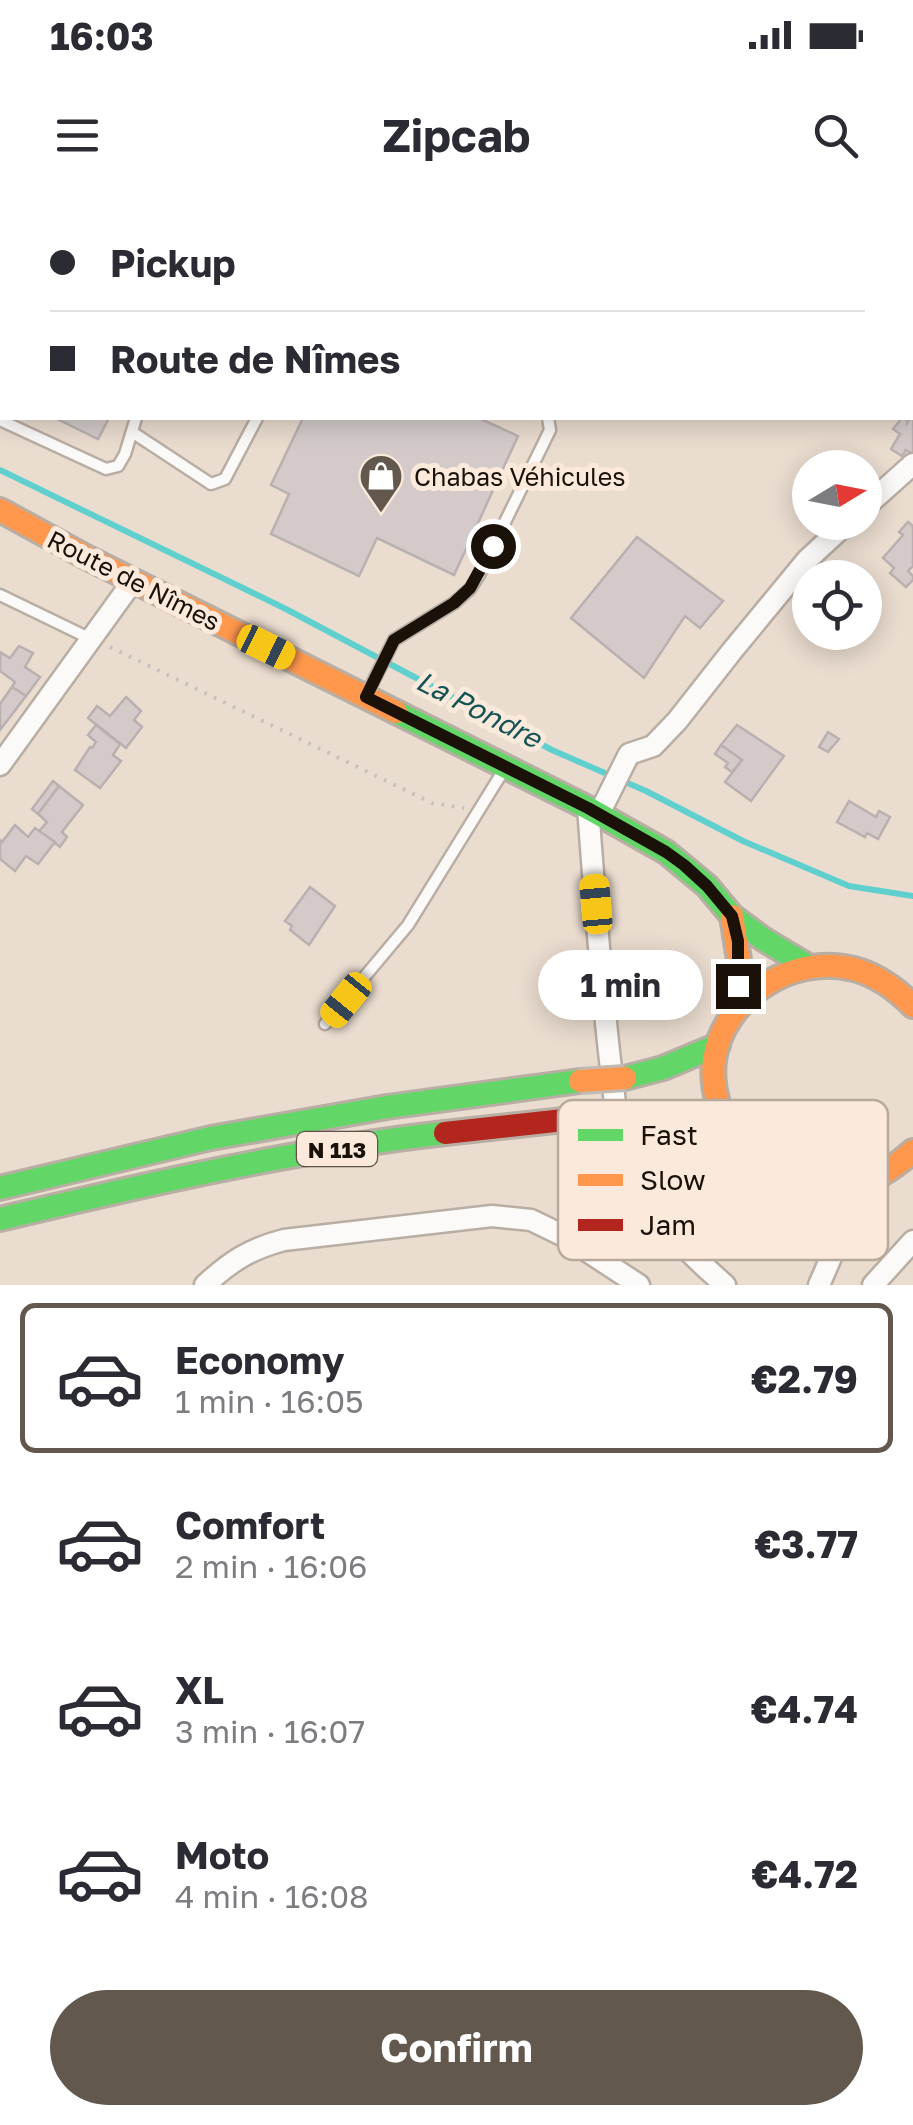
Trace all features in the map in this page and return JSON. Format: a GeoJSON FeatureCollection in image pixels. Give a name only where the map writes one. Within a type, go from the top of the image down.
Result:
{"type":"FeatureCollection","features":[{"type":"Feature","properties":{"kind":"main road","name":"Route de Nîmes"},"geometry":{"type":"LineString","coordinates":[[0,510],[505,767],[598,805],[684,865],[732,916],[808,966]]}},
{"type":"Feature","properties":{"kind":"main road"},"geometry":{"type":"LineString","coordinates":[[732,916],[738,960],[734,1012]]}},
{"type":"Feature","properties":{"kind":"main road"},"geometry":{"type":"LineString","coordinates":[[717,1100],[713,1081],[718,1045],[734,1012],[754,990],[780,974],[808,966],[840,966],[870,974],[898,990],[913,1006]]}},
{"type":"Feature","properties":{"kind":"main road","name":"N 113"},"geometry":{"type":"LineString","coordinates":[[0,1188],[211,1138],[387,1107],[625,1078],[663,1068],[718,1045]]}},
{"type":"Feature","properties":{"kind":"main road","name":"N 113"},"geometry":{"type":"LineString","coordinates":[[0,1219],[183,1177],[386,1140],[558,1121]]}},
{"type":"Feature","properties":{"kind":"main road"},"geometry":{"type":"LineString","coordinates":[[903,1168],[913,1151]]}},
{"type":"Feature","properties":{"kind":"street"},"geometry":{"type":"LineString","coordinates":[[882,492],[913,464]]}},
{"type":"Feature","properties":{"kind":"street"},"geometry":{"type":"LineString","coordinates":[[615,1100],[609,1052],[598,805],[629,754],[653,746],[677,721],[807,560],[829,540]]}},
{"type":"Feature","properties":{"kind":"street"},"geometry":{"type":"LineString","coordinates":[[0,765],[133,581]]}},
{"type":"Feature","properties":{"kind":"street"},"geometry":{"type":"LineString","coordinates":[[205,1285],[240,1256],[284,1240],[492,1216],[530,1220],[558,1233]]}},
{"type":"Feature","properties":{"kind":"street"},"geometry":{"type":"LineString","coordinates":[[873,1285],[913,1241]]}},
{"type":"Feature","properties":{"kind":"street"},"geometry":{"type":"LineString","coordinates":[[601,1260],[639,1285]]}},
{"type":"Feature","properties":{"kind":"street"},"geometry":{"type":"LineString","coordinates":[[698,1260],[726,1285]]}},
{"type":"Feature","properties":{"kind":"street"},"geometry":{"type":"LineString","coordinates":[[820,1285],[831,1260]]}},
{"type":"Feature","properties":{"kind":"lane"},"geometry":{"type":"LineString","coordinates":[[0,420],[106,469],[118,466],[135,420]]}},
{"type":"Feature","properties":{"kind":"lane"},"geometry":{"type":"LineString","coordinates":[[132,432],[211,484],[225,479],[256,420]]}},
{"type":"Feature","properties":{"kind":"lane"},"geometry":{"type":"LineString","coordinates":[[366,697],[394,640],[454,603],[470,588],[550,430],[548,420]]}},
{"type":"Feature","properties":{"kind":"lane"},"geometry":{"type":"LineString","coordinates":[[0,595],[91,639]]}},
{"type":"Feature","properties":{"kind":"lane"},"geometry":{"type":"LineString","coordinates":[[325,1024],[408,924],[505,767]]}},
{"type":"Feature","properties":{"kind":"path"},"geometry":{"type":"LineString","coordinates":[[91,639],[432,803],[478,811]]}},
{"type":"Feature","properties":{"kind":"building"},"geometry":{"type":"Polygon","coordinates":[[[59,420],[108,420],[98,439],[59,420]]]}},
{"type":"Feature","properties":{"kind":"building","name":"Chabas Véhicules"},"geometry":{"type":"Polygon","coordinates":[[[302,420],[483,420],[518,436],[454,575],[377,538],[359,576],[271,534],[289,494],[271,485],[302,420]]]}},
{"type":"Feature","properties":{"kind":"building"},"geometry":{"type":"Polygon","coordinates":[[[900,420],[907,423],[913,420],[913,454],[906,450],[902,456],[891,449],[900,434],[893,429],[900,420]]]}},
{"type":"Feature","properties":{"kind":"building"},"geometry":{"type":"Polygon","coordinates":[[[908,522],[913,526],[913,566],[908,571],[913,580],[906,587],[890,573],[894,568],[883,558],[903,535],[899,532],[908,522]]]}},
{"type":"Feature","properties":{"kind":"building"},"geometry":{"type":"Polygon","coordinates":[[[637,537],[723,601],[700,628],[685,616],[644,678],[571,618],[637,537]]]}},
{"type":"Feature","properties":{"kind":"building"},"geometry":{"type":"Polygon","coordinates":[[[19,646],[33,653],[25,667],[40,677],[26,696],[12,687],[15,682],[0,671],[0,652],[10,658],[19,646]]]}},
{"type":"Feature","properties":{"kind":"building"},"geometry":{"type":"Polygon","coordinates":[[[12,687],[26,696],[0,730],[0,704],[12,687]]]}},
{"type":"Feature","properties":{"kind":"building"},"geometry":{"type":"Polygon","coordinates":[[[126,697],[141,711],[134,720],[142,727],[126,748],[88,718],[97,706],[110,716],[126,697]]]}},
{"type":"Feature","properties":{"kind":"building"},"geometry":{"type":"Polygon","coordinates":[[[96,725],[120,744],[113,755],[121,761],[100,788],[75,770],[96,742],[88,735],[96,725]]]}},
{"type":"Feature","properties":{"kind":"building"},"geometry":{"type":"Polygon","coordinates":[[[737,725],[784,756],[751,801],[725,782],[742,760],[721,745],[737,725]]]}},
{"type":"Feature","properties":{"kind":"building"},"geometry":{"type":"Polygon","coordinates":[[[828,732],[839,739],[828,752],[819,747],[828,732]]]}},
{"type":"Feature","properties":{"kind":"building"},"geometry":{"type":"Polygon","coordinates":[[[721,745],[742,760],[732,772],[725,767],[728,763],[715,754],[721,745]]]}},
{"type":"Feature","properties":{"kind":"building"},"geometry":{"type":"Polygon","coordinates":[[[53,781],[59,786],[38,814],[32,809],[53,781]]]}},
{"type":"Feature","properties":{"kind":"building"},"geometry":{"type":"Polygon","coordinates":[[[59,786],[83,805],[62,832],[67,837],[60,847],[39,831],[47,822],[38,814],[59,786]]]}},
{"type":"Feature","properties":{"kind":"building"},"geometry":{"type":"Polygon","coordinates":[[[849,801],[876,817],[879,811],[890,817],[878,839],[867,833],[865,837],[837,822],[849,801]]]}},
{"type":"Feature","properties":{"kind":"building"},"geometry":{"type":"Polygon","coordinates":[[[15,825],[28,837],[35,828],[55,842],[38,864],[26,856],[15,871],[0,859],[0,840],[15,825]]]}},
{"type":"Feature","properties":{"kind":"building"},"geometry":{"type":"Polygon","coordinates":[[[310,887],[335,906],[309,945],[285,921],[310,887]]]}},
{"type":"Feature","properties":{"kind":"waterway","name":"La Pondre"},"geometry":{"type":"LineString","coordinates":[[0,470],[286,609],[552,750],[646,791],[743,841],[849,886],[913,896]]}},
{"type":"Feature","properties":{"kind":"traffic: fast"},"geometry":{"type":"LineString","coordinates":[[396,712],[588,808],[666,852],[707,886],[732,916],[808,966]]}},
{"type":"Feature","properties":{"kind":"traffic: fast"},"geometry":{"type":"LineString","coordinates":[[625,1078],[663,1068],[718,1045]]}},
{"type":"Feature","properties":{"kind":"traffic: fast"},"geometry":{"type":"LineString","coordinates":[[0,1188],[211,1138],[387,1107],[580,1081]]}},
{"type":"Feature","properties":{"kind":"traffic: fast"},"geometry":{"type":"LineString","coordinates":[[0,1219],[277,1158],[445,1133]]}},
{"type":"Feature","properties":{"kind":"traffic: slow"},"geometry":{"type":"LineString","coordinates":[[0,510],[396,712]]}},
{"type":"Feature","properties":{"kind":"traffic: slow"},"geometry":{"type":"LineString","coordinates":[[732,916],[739,960],[734,1012]]}},
{"type":"Feature","properties":{"kind":"traffic: slow"},"geometry":{"type":"LineString","coordinates":[[718,1100],[713,1072],[720,1037],[746,999],[786,974],[831,966],[854,969],[893,988],[913,1006]]}},
{"type":"Feature","properties":{"kind":"traffic: slow"},"geometry":{"type":"LineString","coordinates":[[580,1081],[625,1078]]}},
{"type":"Feature","properties":{"kind":"traffic: slow"},"geometry":{"type":"LineString","coordinates":[[888,1170],[913,1151]]}},
{"type":"Feature","properties":{"kind":"traffic: jam"},"geometry":{"type":"LineString","coordinates":[[445,1133],[558,1121]]}},
{"type":"Feature","properties":{"kind":"place","name":"Chabas Véhicules"},"geometry":{"type":"Point","coordinates":[381,514]}},
{"type":"Feature","properties":{"kind":"route"},"geometry":{"type":"LineString","coordinates":[[493,546],[470,588],[454,603],[394,640],[366,697],[588,808],[684,865],[732,916],[738,941],[738,986]]}}]}
